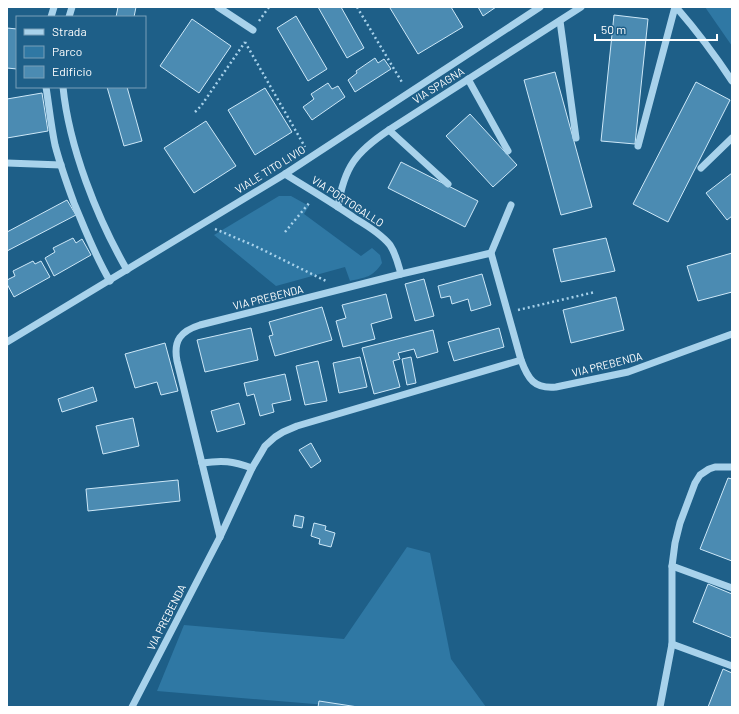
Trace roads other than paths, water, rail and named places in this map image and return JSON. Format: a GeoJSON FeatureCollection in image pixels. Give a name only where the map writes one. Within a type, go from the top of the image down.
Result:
{"type":"FeatureCollection","features":[{"type":"Feature","properties":{"kind":"street"},"geometry":{"type":"LineString","coordinates":[[218,7],[253,30]]}},
{"type":"Feature","properties":{"kind":"street","name":"VIALE TITO LIVIO"},"geometry":{"type":"LineString","coordinates":[[7,342],[285,174],[540,7]]}},
{"type":"Feature","properties":{"kind":"street","name":"VIA SPAGNA"},"geometry":{"type":"LineString","coordinates":[[338,207],[342,186],[351,164],[365,148],[389,130],[581,7]]}},
{"type":"Feature","properties":{"kind":"street"},"geometry":{"type":"LineString","coordinates":[[675,7],[689,22],[732,81]]}},
{"type":"Feature","properties":{"kind":"street"},"geometry":{"type":"LineString","coordinates":[[638,146],[675,7]]}},
{"type":"Feature","properties":{"kind":"street"},"geometry":{"type":"LineString","coordinates":[[560,20],[576,138]]}},
{"type":"Feature","properties":{"kind":"street"},"geometry":{"type":"LineString","coordinates":[[468,79],[508,151]]}},
{"type":"Feature","properties":{"kind":"street"},"geometry":{"type":"LineString","coordinates":[[46,88],[51,126],[61,165],[83,225],[98,259],[110,280]]}},
{"type":"Feature","properties":{"kind":"street"},"geometry":{"type":"LineString","coordinates":[[63,88],[72,137],[82,171],[105,229],[127,270]]}},
{"type":"Feature","properties":{"kind":"street"},"geometry":{"type":"LineString","coordinates":[[389,130],[448,184]]}},
{"type":"Feature","properties":{"kind":"street"},"geometry":{"type":"LineString","coordinates":[[701,168],[732,138]]}},
{"type":"Feature","properties":{"kind":"street"},"geometry":{"type":"LineString","coordinates":[[7,163],[61,165]]}},
{"type":"Feature","properties":{"kind":"street","name":"VIA PORTOGALLO"},"geometry":{"type":"LineString","coordinates":[[285,174],[338,207],[384,239],[394,252],[401,274]]}},
{"type":"Feature","properties":{"kind":"street"},"geometry":{"type":"LineString","coordinates":[[491,253],[511,206]]}},
{"type":"Feature","properties":{"kind":"street","name":"VIA PREBENDA"},"geometry":{"type":"LineString","coordinates":[[220,537],[176,361],[176,348],[180,337],[188,330],[200,325],[401,274],[491,253],[521,360],[526,373],[536,384],[547,387],[556,387],[628,372],[732,334]]}},
{"type":"Feature","properties":{"kind":"street","name":"VIA PREBENDA"},"geometry":{"type":"LineString","coordinates":[[132,707],[220,537],[252,468],[265,446],[275,437],[289,429],[521,360]]}},
{"type":"Feature","properties":{"kind":"street"},"geometry":{"type":"LineString","coordinates":[[202,462],[228,461],[252,468]]}},
{"type":"Feature","properties":{"kind":"street"},"geometry":{"type":"LineString","coordinates":[[660,707],[672,644],[672,566],[677,533],[683,512],[697,479],[704,472],[715,467],[732,467]]}},
{"type":"Feature","properties":{"kind":"street"},"geometry":{"type":"LineString","coordinates":[[672,566],[732,588]]}},
{"type":"Feature","properties":{"kind":"street"},"geometry":{"type":"LineString","coordinates":[[672,644],[732,666]]}}]}
